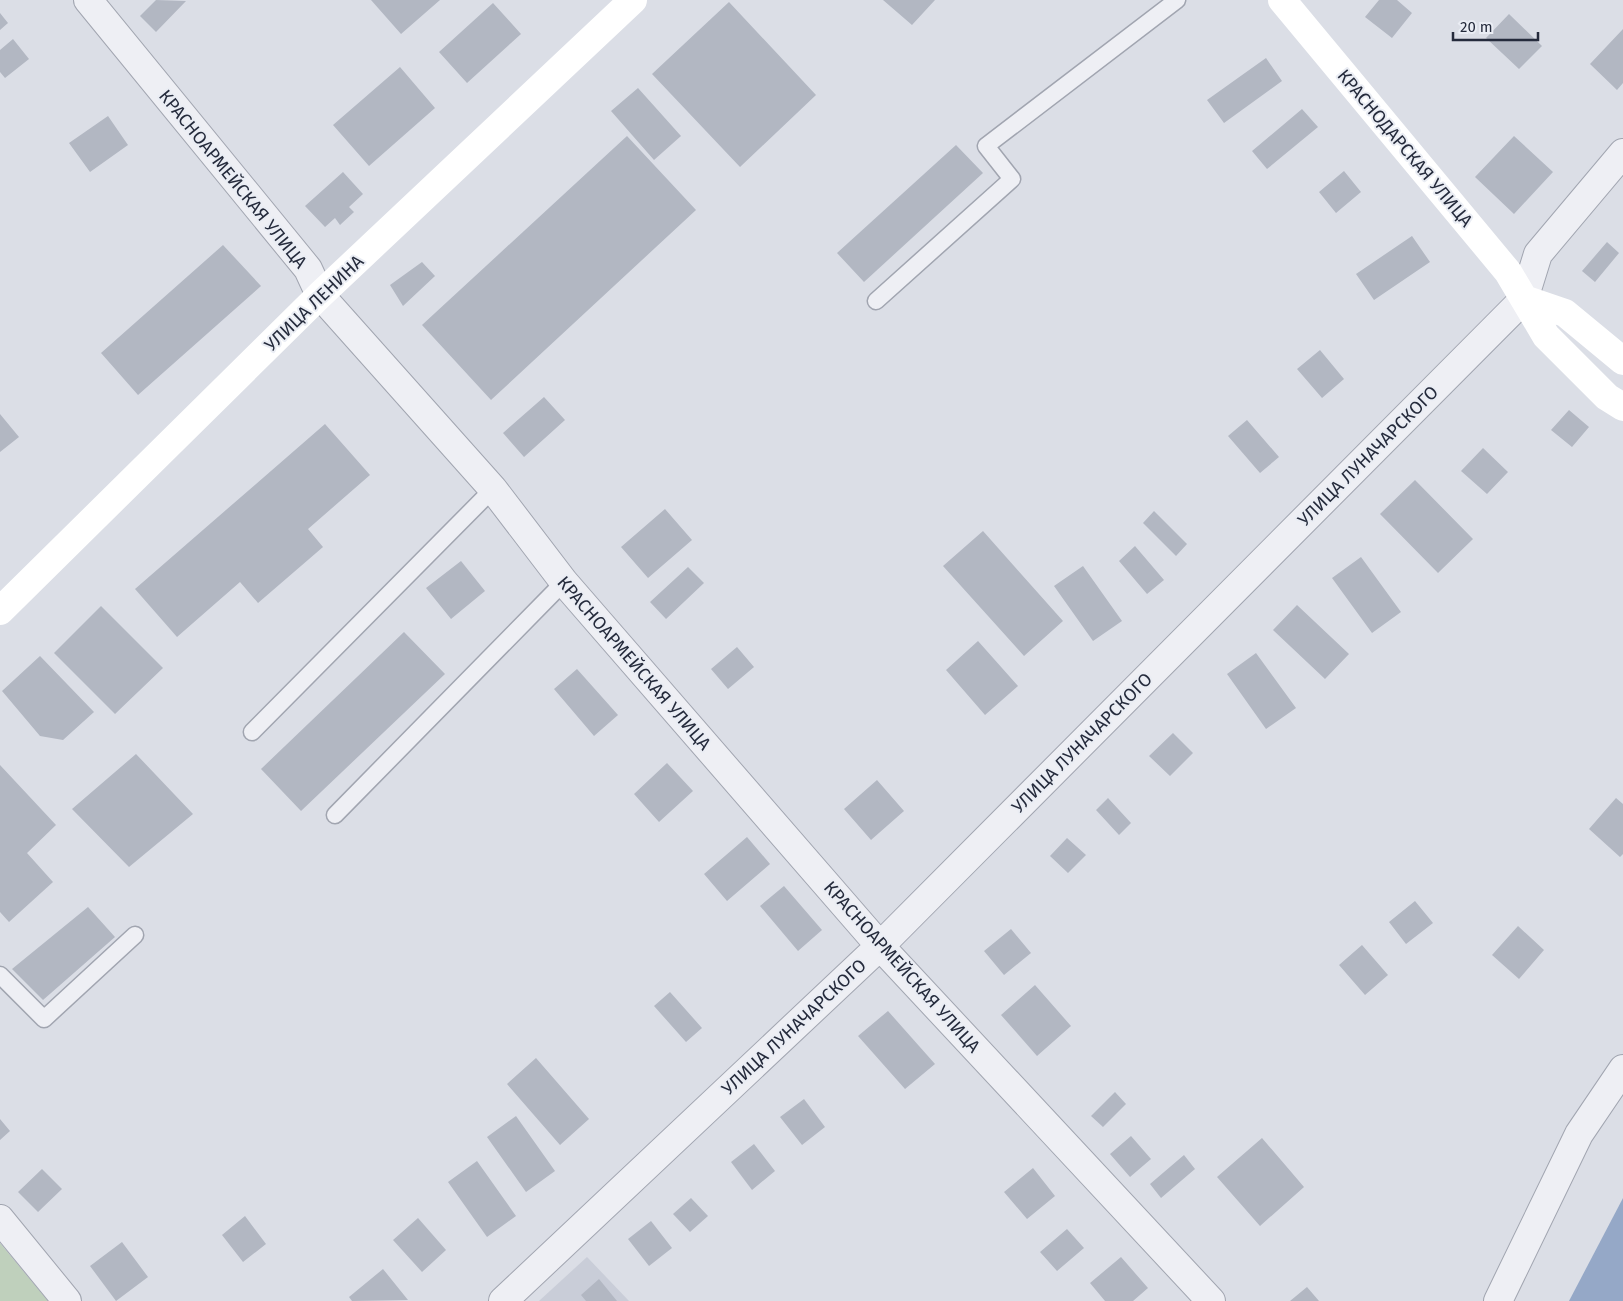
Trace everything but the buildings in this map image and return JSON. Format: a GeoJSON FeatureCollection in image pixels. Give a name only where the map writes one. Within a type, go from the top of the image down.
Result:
{"type":"FeatureCollection","features":[{"type":"Feature","properties":{"kind":"street","name":"КРАСНОАРМЕЙСКАЯ УЛИЦА"},"geometry":{"type":"LineString","coordinates":[[88,0],[308,269],[320,296],[493,489],[564,582],[880,946],[1211,1301]]}},
{"type":"Feature","properties":{"kind":"street","name":"УЛИЦА ЛЕНИНА"},"geometry":{"type":"LineString","coordinates":[[0,611],[320,296],[633,0]]}},
{"type":"Feature","properties":{"kind":"street","name":"КРАСНОДАРСКАЯ УЛИЦА"},"geometry":{"type":"LineString","coordinates":[[1282,0],[1508,272],[1546,336],[1607,397],[1623,407]]}},
{"type":"Feature","properties":{"kind":"street","name":"УЛИЦА ЛУНАЧАРСКОГО"},"geometry":{"type":"LineString","coordinates":[[503,1301],[880,946],[1524,300],[1538,254],[1623,153]]}},
{"type":"Feature","properties":{"kind":"street"},"geometry":{"type":"LineString","coordinates":[[1524,300],[1565,313],[1623,360]]}},
{"type":"Feature","properties":{"kind":"street"},"geometry":{"type":"LineString","coordinates":[[1498,1301],[1579,1134],[1623,1069]]}},
{"type":"Feature","properties":{"kind":"street"},"geometry":{"type":"LineString","coordinates":[[0,1220],[67,1301]]}},
{"type":"Feature","properties":{"kind":"lane"},"geometry":{"type":"LineString","coordinates":[[876,301],[1012,179],[986,146],[1177,0]]}},
{"type":"Feature","properties":{"kind":"lane"},"geometry":{"type":"LineString","coordinates":[[252,732],[493,489]]}},
{"type":"Feature","properties":{"kind":"lane"},"geometry":{"type":"LineString","coordinates":[[335,815],[564,582]]}},
{"type":"Feature","properties":{"kind":"lane"},"geometry":{"type":"LineString","coordinates":[[0,974],[44,1019],[135,935]]}},
{"type":"Feature","properties":{"kind":"shaded area"},"geometry":{"type":"Polygon","coordinates":[[[587,1257],[629,1301],[539,1301],[587,1257]]]}},
{"type":"Feature","properties":{"kind":"green space"},"geometry":{"type":"Polygon","coordinates":[[[0,1243],[48,1301],[0,1301],[0,1243]]]}},
{"type":"Feature","properties":{"kind":"water"},"geometry":{"type":"Polygon","coordinates":[[[1623,1198],[1623,1301],[1569,1301],[1623,1198]]]}}]}
